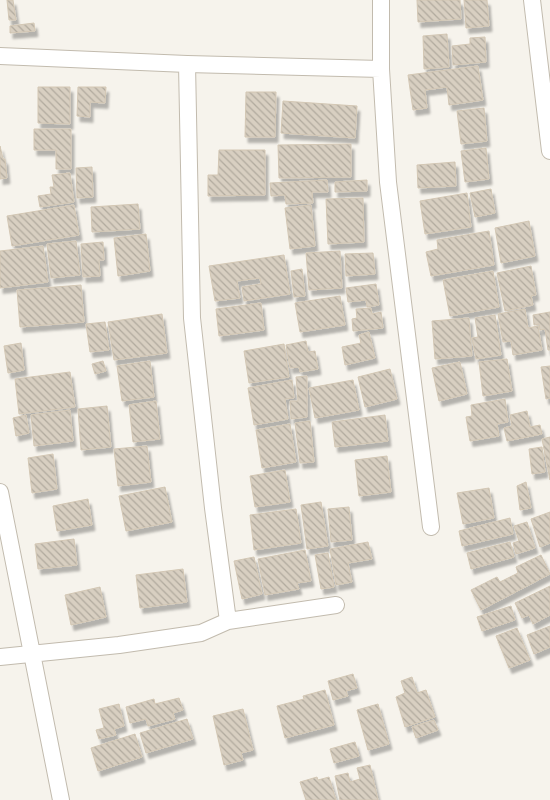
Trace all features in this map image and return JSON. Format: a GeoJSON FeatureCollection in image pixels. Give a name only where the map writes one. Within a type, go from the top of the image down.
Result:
{"type":"FeatureCollection","features":[{"type":"Feature","properties":{"kind":"street"},"geometry":{"type":"LineString","coordinates":[[381,0],[382,69],[388,182],[431,528]]}},
{"type":"Feature","properties":{"kind":"street"},"geometry":{"type":"LineString","coordinates":[[532,0],[546,82],[550,151]]}},
{"type":"Feature","properties":{"kind":"street"},"geometry":{"type":"LineString","coordinates":[[0,56],[187,64],[382,69]]}},
{"type":"Feature","properties":{"kind":"street"},"geometry":{"type":"LineString","coordinates":[[187,64],[192,318],[212,508],[228,621]]}},
{"type":"Feature","properties":{"kind":"street"},"geometry":{"type":"LineString","coordinates":[[0,492],[61,800]]}},
{"type":"Feature","properties":{"kind":"street"},"geometry":{"type":"LineString","coordinates":[[0,657],[119,645],[192,634],[228,621],[336,605]]}},
{"type":"Feature","properties":{"kind":"building"},"geometry":{"type":"Polygon","coordinates":[[[7,0],[13,0],[16,20],[9,20],[7,0]]]}},
{"type":"Feature","properties":{"kind":"building"},"geometry":{"type":"Polygon","coordinates":[[[417,0],[460,0],[461,19],[418,22],[417,0]]]}},
{"type":"Feature","properties":{"kind":"building"},"geometry":{"type":"Polygon","coordinates":[[[464,0],[487,0],[489,26],[466,28],[464,0]]]}},
{"type":"Feature","properties":{"kind":"building"},"geometry":{"type":"Polygon","coordinates":[[[34,23],[35,31],[10,33],[10,26],[34,23]]]}},
{"type":"Feature","properties":{"kind":"building"},"geometry":{"type":"Polygon","coordinates":[[[447,34],[449,67],[424,69],[423,36],[447,34]]]}},
{"type":"Feature","properties":{"kind":"building"},"geometry":{"type":"Polygon","coordinates":[[[485,37],[486,62],[453,65],[452,46],[470,44],[470,38],[485,37]]]}},
{"type":"Feature","properties":{"kind":"building"},"geometry":{"type":"Polygon","coordinates":[[[478,66],[483,100],[449,105],[447,87],[425,90],[427,108],[413,110],[408,75],[478,66]]]}},
{"type":"Feature","properties":{"kind":"building"},"geometry":{"type":"Polygon","coordinates":[[[38,87],[70,87],[70,124],[38,123],[38,87]]]}},
{"type":"Feature","properties":{"kind":"building"},"geometry":{"type":"Polygon","coordinates":[[[78,87],[106,87],[105,103],[90,102],[90,117],[77,116],[78,87]]]}},
{"type":"Feature","properties":{"kind":"building"},"geometry":{"type":"Polygon","coordinates":[[[246,92],[276,92],[275,137],[245,137],[246,92]]]}},
{"type":"Feature","properties":{"kind":"building"},"geometry":{"type":"Polygon","coordinates":[[[283,101],[357,106],[355,138],[281,133],[283,101]]]}},
{"type":"Feature","properties":{"kind":"building"},"geometry":{"type":"Polygon","coordinates":[[[484,108],[487,141],[461,144],[457,111],[484,108]]]}},
{"type":"Feature","properties":{"kind":"building"},"geometry":{"type":"Polygon","coordinates":[[[34,129],[71,129],[71,169],[56,169],[56,150],[34,150],[34,129]]]}},
{"type":"Feature","properties":{"kind":"building"},"geometry":{"type":"Polygon","coordinates":[[[351,144],[351,177],[279,178],[278,145],[351,144]]]}},
{"type":"Feature","properties":{"kind":"building"},"geometry":{"type":"Polygon","coordinates":[[[0,146],[3,159],[5,159],[7,178],[0,179],[0,146]]]}},
{"type":"Feature","properties":{"kind":"building"},"geometry":{"type":"Polygon","coordinates":[[[486,148],[489,179],[465,182],[461,151],[486,148]]]}},
{"type":"Feature","properties":{"kind":"building"},"geometry":{"type":"Polygon","coordinates":[[[219,150],[265,150],[265,195],[208,196],[208,175],[218,175],[219,150]]]}},
{"type":"Feature","properties":{"kind":"building"},"geometry":{"type":"Polygon","coordinates":[[[455,162],[456,186],[418,188],[417,165],[455,162]]]}},
{"type":"Feature","properties":{"kind":"building"},"geometry":{"type":"Polygon","coordinates":[[[92,167],[93,197],[77,198],[76,168],[92,167]]]}},
{"type":"Feature","properties":{"kind":"building"},"geometry":{"type":"Polygon","coordinates":[[[70,173],[74,202],[40,207],[38,196],[51,194],[50,187],[54,187],[52,175],[70,173]]]}},
{"type":"Feature","properties":{"kind":"building"},"geometry":{"type":"Polygon","coordinates":[[[327,180],[328,192],[312,192],[313,203],[286,204],[285,195],[271,196],[270,183],[327,180]]]}},
{"type":"Feature","properties":{"kind":"building"},"geometry":{"type":"Polygon","coordinates":[[[367,180],[367,191],[335,192],[335,182],[367,180]]]}},
{"type":"Feature","properties":{"kind":"building"},"geometry":{"type":"Polygon","coordinates":[[[491,189],[495,213],[475,217],[470,193],[491,189]]]}},
{"type":"Feature","properties":{"kind":"building"},"geometry":{"type":"Polygon","coordinates":[[[467,193],[471,227],[425,234],[420,201],[467,193]]]}},
{"type":"Feature","properties":{"kind":"building"},"geometry":{"type":"Polygon","coordinates":[[[363,198],[364,242],[328,244],[326,199],[363,198]]]}},
{"type":"Feature","properties":{"kind":"building"},"geometry":{"type":"Polygon","coordinates":[[[138,204],[140,229],[92,232],[91,207],[138,204]]]}},
{"type":"Feature","properties":{"kind":"building"},"geometry":{"type":"Polygon","coordinates":[[[74,205],[79,235],[12,246],[7,216],[74,205]]]}},
{"type":"Feature","properties":{"kind":"building"},"geometry":{"type":"Polygon","coordinates":[[[311,205],[315,246],[290,249],[285,208],[311,205]]]}},
{"type":"Feature","properties":{"kind":"building"},"geometry":{"type":"Polygon","coordinates":[[[529,221],[535,256],[501,263],[495,228],[529,221]]]}},
{"type":"Feature","properties":{"kind":"building"},"geometry":{"type":"Polygon","coordinates":[[[489,231],[494,265],[431,276],[426,252],[438,249],[437,240],[489,231]]]}},
{"type":"Feature","properties":{"kind":"building"},"geometry":{"type":"Polygon","coordinates":[[[146,234],[150,271],[118,276],[114,238],[146,234]]]}},
{"type":"Feature","properties":{"kind":"building"},"geometry":{"type":"Polygon","coordinates":[[[76,241],[80,275],[51,278],[47,244],[76,241]]]}},
{"type":"Feature","properties":{"kind":"building"},"geometry":{"type":"Polygon","coordinates":[[[103,242],[104,260],[99,260],[100,276],[83,277],[81,244],[103,242]]]}},
{"type":"Feature","properties":{"kind":"building"},"geometry":{"type":"Polygon","coordinates":[[[43,246],[48,282],[0,288],[0,251],[43,246]]]}},
{"type":"Feature","properties":{"kind":"building"},"geometry":{"type":"Polygon","coordinates":[[[340,251],[342,288],[309,290],[306,253],[340,251]]]}},
{"type":"Feature","properties":{"kind":"building"},"geometry":{"type":"Polygon","coordinates":[[[373,253],[375,274],[346,276],[345,254],[373,253]]]}},
{"type":"Feature","properties":{"kind":"building"},"geometry":{"type":"Polygon","coordinates":[[[284,255],[290,294],[244,301],[242,287],[261,284],[260,278],[237,281],[240,298],[215,301],[209,266],[284,255]]]}},
{"type":"Feature","properties":{"kind":"building"},"geometry":{"type":"Polygon","coordinates":[[[531,266],[536,295],[531,296],[533,305],[505,311],[497,273],[531,266]]]}},
{"type":"Feature","properties":{"kind":"building"},"geometry":{"type":"Polygon","coordinates":[[[302,269],[305,296],[294,297],[291,271],[302,269]]]}},
{"type":"Feature","properties":{"kind":"building"},"geometry":{"type":"Polygon","coordinates":[[[493,271],[499,307],[450,316],[443,280],[493,271]]]}},
{"type":"Feature","properties":{"kind":"building"},"geometry":{"type":"Polygon","coordinates":[[[376,284],[379,305],[367,307],[366,300],[348,302],[346,288],[376,284]]]}},
{"type":"Feature","properties":{"kind":"building"},"geometry":{"type":"Polygon","coordinates":[[[81,285],[84,322],[20,327],[17,290],[81,285]]]}},
{"type":"Feature","properties":{"kind":"building"},"geometry":{"type":"Polygon","coordinates":[[[340,296],[345,325],[300,332],[295,303],[340,296]]]}},
{"type":"Feature","properties":{"kind":"building"},"geometry":{"type":"Polygon","coordinates":[[[261,303],[264,330],[219,336],[216,309],[261,303]]]}},
{"type":"Feature","properties":{"kind":"building"},"geometry":{"type":"Polygon","coordinates":[[[371,308],[372,314],[381,312],[383,328],[353,331],[352,319],[357,318],[356,309],[371,308]]]}},
{"type":"Feature","properties":{"kind":"building"},"geometry":{"type":"Polygon","coordinates":[[[525,309],[528,328],[538,326],[542,350],[513,355],[511,341],[503,342],[498,314],[525,309]]]}},
{"type":"Feature","properties":{"kind":"building"},"geometry":{"type":"Polygon","coordinates":[[[550,312],[550,350],[548,350],[545,329],[540,330],[539,324],[534,325],[533,315],[550,312]]]}},
{"type":"Feature","properties":{"kind":"building"},"geometry":{"type":"Polygon","coordinates":[[[162,314],[167,353],[114,360],[108,322],[162,314]]]}},
{"type":"Feature","properties":{"kind":"building"},"geometry":{"type":"Polygon","coordinates":[[[495,315],[501,355],[476,359],[472,338],[478,337],[475,318],[495,315]]]}},
{"type":"Feature","properties":{"kind":"building"},"geometry":{"type":"Polygon","coordinates":[[[469,318],[472,356],[435,359],[432,321],[469,318]]]}},
{"type":"Feature","properties":{"kind":"building"},"geometry":{"type":"Polygon","coordinates":[[[105,322],[109,350],[90,352],[86,324],[105,322]]]}},
{"type":"Feature","properties":{"kind":"building"},"geometry":{"type":"Polygon","coordinates":[[[369,332],[375,358],[345,365],[342,347],[361,343],[359,335],[369,332]]]}},
{"type":"Feature","properties":{"kind":"building"},"geometry":{"type":"Polygon","coordinates":[[[306,341],[308,352],[315,351],[318,369],[300,372],[299,367],[290,368],[286,345],[306,341]]]}},
{"type":"Feature","properties":{"kind":"building"},"geometry":{"type":"Polygon","coordinates":[[[21,343],[24,370],[8,373],[4,346],[21,343]]]}},
{"type":"Feature","properties":{"kind":"building"},"geometry":{"type":"Polygon","coordinates":[[[284,344],[289,377],[249,383],[244,351],[284,344]]]}},
{"type":"Feature","properties":{"kind":"building"},"geometry":{"type":"Polygon","coordinates":[[[507,359],[512,391],[483,396],[479,362],[507,359]]]}},
{"type":"Feature","properties":{"kind":"building"},"geometry":{"type":"Polygon","coordinates":[[[103,361],[106,371],[95,374],[92,364],[103,361]]]}},
{"type":"Feature","properties":{"kind":"building"},"geometry":{"type":"Polygon","coordinates":[[[150,361],[154,397],[122,401],[117,366],[150,361]]]}},
{"type":"Feature","properties":{"kind":"building"},"geometry":{"type":"Polygon","coordinates":[[[460,362],[467,394],[439,401],[432,368],[460,362]]]}},
{"type":"Feature","properties":{"kind":"building"},"geometry":{"type":"Polygon","coordinates":[[[550,366],[550,398],[546,399],[541,367],[550,366]]]}},
{"type":"Feature","properties":{"kind":"building"},"geometry":{"type":"Polygon","coordinates":[[[390,369],[397,399],[365,407],[358,377],[390,369]]]}},
{"type":"Feature","properties":{"kind":"building"},"geometry":{"type":"Polygon","coordinates":[[[70,372],[75,407],[19,414],[15,379],[70,372]]]}},
{"type":"Feature","properties":{"kind":"building"},"geometry":{"type":"Polygon","coordinates":[[[307,376],[307,417],[291,419],[290,401],[298,401],[296,377],[307,376]]]}},
{"type":"Feature","properties":{"kind":"building"},"geometry":{"type":"Polygon","coordinates":[[[292,380],[294,398],[285,399],[288,419],[254,425],[248,388],[292,380]]]}},
{"type":"Feature","properties":{"kind":"building"},"geometry":{"type":"Polygon","coordinates":[[[353,380],[359,410],[315,418],[309,388],[353,380]]]}},
{"type":"Feature","properties":{"kind":"building"},"geometry":{"type":"Polygon","coordinates":[[[505,399],[508,422],[497,424],[499,436],[470,441],[466,417],[472,416],[471,405],[505,399]]]}},
{"type":"Feature","properties":{"kind":"building"},"geometry":{"type":"Polygon","coordinates":[[[156,401],[160,439],[133,442],[129,405],[156,401]]]}},
{"type":"Feature","properties":{"kind":"building"},"geometry":{"type":"Polygon","coordinates":[[[107,406],[111,447],[81,450],[78,409],[107,406]]]}},
{"type":"Feature","properties":{"kind":"building"},"geometry":{"type":"Polygon","coordinates":[[[70,410],[73,441],[34,446],[31,415],[70,410]]]}},
{"type":"Feature","properties":{"kind":"building"},"geometry":{"type":"Polygon","coordinates":[[[527,411],[530,427],[540,425],[542,434],[507,441],[504,428],[512,426],[510,415],[527,411]]]}},
{"type":"Feature","properties":{"kind":"building"},"geometry":{"type":"Polygon","coordinates":[[[26,415],[29,433],[16,436],[13,418],[26,415]]]}},
{"type":"Feature","properties":{"kind":"building"},"geometry":{"type":"Polygon","coordinates":[[[385,415],[388,441],[335,447],[332,422],[385,415]]]}},
{"type":"Feature","properties":{"kind":"building"},"geometry":{"type":"Polygon","coordinates":[[[310,421],[314,462],[300,463],[295,423],[310,421]]]}},
{"type":"Feature","properties":{"kind":"building"},"geometry":{"type":"Polygon","coordinates":[[[290,424],[296,462],[262,468],[256,430],[290,424]]]}},
{"type":"Feature","properties":{"kind":"building"},"geometry":{"type":"Polygon","coordinates":[[[550,437],[550,480],[542,439],[550,437]]]}},
{"type":"Feature","properties":{"kind":"building"},"geometry":{"type":"Polygon","coordinates":[[[147,446],[151,482],[118,486],[114,449],[147,446]]]}},
{"type":"Feature","properties":{"kind":"building"},"geometry":{"type":"Polygon","coordinates":[[[542,447],[545,472],[532,474],[529,449],[542,447]]]}},
{"type":"Feature","properties":{"kind":"building"},"geometry":{"type":"Polygon","coordinates":[[[53,454],[57,489],[32,493],[28,458],[53,454]]]}},
{"type":"Feature","properties":{"kind":"building"},"geometry":{"type":"Polygon","coordinates":[[[387,456],[391,492],[359,496],[355,460],[387,456]]]}},
{"type":"Feature","properties":{"kind":"building"},"geometry":{"type":"Polygon","coordinates":[[[285,470],[290,502],[255,507],[250,476],[285,470]]]}},
{"type":"Feature","properties":{"kind":"building"},"geometry":{"type":"Polygon","coordinates":[[[526,482],[531,508],[520,510],[517,486],[526,482]]]}},
{"type":"Feature","properties":{"kind":"building"},"geometry":{"type":"Polygon","coordinates":[[[165,487],[172,522],[126,531],[119,496],[165,487]]]}},
{"type":"Feature","properties":{"kind":"building"},"geometry":{"type":"Polygon","coordinates":[[[489,488],[494,518],[463,524],[457,493],[489,488]]]}},
{"type":"Feature","properties":{"kind":"building"},"geometry":{"type":"Polygon","coordinates":[[[88,499],[92,525],[57,531],[53,506],[88,499]]]}},
{"type":"Feature","properties":{"kind":"building"},"geometry":{"type":"Polygon","coordinates":[[[321,502],[328,546],[307,549],[301,505],[321,502]]]}},
{"type":"Feature","properties":{"kind":"building"},"geometry":{"type":"Polygon","coordinates":[[[349,507],[352,540],[331,542],[328,509],[349,507]]]}},
{"type":"Feature","properties":{"kind":"building"},"geometry":{"type":"Polygon","coordinates":[[[296,509],[301,543],[254,550],[250,515],[296,509]]]}},
{"type":"Feature","properties":{"kind":"building"},"geometry":{"type":"Polygon","coordinates":[[[550,512],[550,543],[540,547],[531,519],[550,512]]]}},
{"type":"Feature","properties":{"kind":"building"},"geometry":{"type":"Polygon","coordinates":[[[510,518],[513,534],[462,546],[459,531],[510,518]]]}},
{"type":"Feature","properties":{"kind":"building"},"geometry":{"type":"Polygon","coordinates":[[[527,522],[535,548],[516,554],[513,543],[519,541],[514,526],[527,522]]]}},
{"type":"Feature","properties":{"kind":"building"},"geometry":{"type":"Polygon","coordinates":[[[74,539],[77,565],[38,569],[35,544],[74,539]]]}},
{"type":"Feature","properties":{"kind":"building"},"geometry":{"type":"Polygon","coordinates":[[[368,542],[372,559],[348,563],[352,582],[336,585],[330,549],[368,542]]]}},
{"type":"Feature","properties":{"kind":"building"},"geometry":{"type":"Polygon","coordinates":[[[510,542],[514,557],[471,569],[467,553],[510,542]]]}},
{"type":"Feature","properties":{"kind":"building"},"geometry":{"type":"Polygon","coordinates":[[[305,550],[311,581],[297,583],[299,589],[265,595],[258,559],[305,550]]]}},
{"type":"Feature","properties":{"kind":"building"},"geometry":{"type":"Polygon","coordinates":[[[328,553],[334,587],[321,589],[315,555],[328,553]]]}},
{"type":"Feature","properties":{"kind":"building"},"geometry":{"type":"Polygon","coordinates":[[[541,555],[550,574],[481,610],[471,590],[497,577],[500,582],[518,573],[516,567],[541,555]]]}},
{"type":"Feature","properties":{"kind":"building"},"geometry":{"type":"Polygon","coordinates":[[[254,557],[262,594],[242,599],[234,561],[254,557]]]}},
{"type":"Feature","properties":{"kind":"building"},"geometry":{"type":"Polygon","coordinates":[[[183,569],[187,602],[140,608],[136,575],[183,569]]]}},
{"type":"Feature","properties":{"kind":"building"},"geometry":{"type":"Polygon","coordinates":[[[550,586],[550,615],[533,624],[529,615],[522,618],[515,603],[550,586]]]}},
{"type":"Feature","properties":{"kind":"building"},"geometry":{"type":"Polygon","coordinates":[[[100,587],[106,617],[71,625],[65,595],[100,587]]]}},
{"type":"Feature","properties":{"kind":"building"},"geometry":{"type":"Polygon","coordinates":[[[511,606],[515,620],[482,631],[477,617],[511,606]]]}},
{"type":"Feature","properties":{"kind":"building"},"geometry":{"type":"Polygon","coordinates":[[[550,626],[550,647],[534,654],[527,635],[550,626]]]}},
{"type":"Feature","properties":{"kind":"building"},"geometry":{"type":"Polygon","coordinates":[[[517,628],[530,660],[509,668],[496,636],[517,628]]]}},
{"type":"Feature","properties":{"kind":"building"},"geometry":{"type":"Polygon","coordinates":[[[353,674],[357,688],[346,691],[348,696],[333,700],[328,681],[353,674]]]}},
{"type":"Feature","properties":{"kind":"building"},"geometry":{"type":"Polygon","coordinates":[[[412,677],[417,693],[426,690],[435,717],[405,727],[396,697],[405,693],[401,681],[412,677]]]}},
{"type":"Feature","properties":{"kind":"building"},"geometry":{"type":"Polygon","coordinates":[[[325,690],[334,725],[285,738],[277,706],[304,699],[303,696],[325,690]]]}},
{"type":"Feature","properties":{"kind":"building"},"geometry":{"type":"Polygon","coordinates":[[[179,698],[183,710],[173,713],[175,719],[148,726],[146,719],[130,723],[126,707],[154,699],[155,704],[179,698]]]}},
{"type":"Feature","properties":{"kind":"building"},"geometry":{"type":"Polygon","coordinates":[[[119,704],[124,726],[114,729],[116,735],[99,739],[96,730],[104,728],[99,709],[119,704]]]}},
{"type":"Feature","properties":{"kind":"building"},"geometry":{"type":"Polygon","coordinates":[[[378,704],[389,744],[368,750],[357,710],[378,704]]]}},
{"type":"Feature","properties":{"kind":"building"},"geometry":{"type":"Polygon","coordinates":[[[243,709],[253,750],[241,753],[243,760],[224,765],[213,716],[243,709]]]}},
{"type":"Feature","properties":{"kind":"building"},"geometry":{"type":"Polygon","coordinates":[[[187,719],[193,739],[146,753],[140,733],[187,719]]]}},
{"type":"Feature","properties":{"kind":"building"},"geometry":{"type":"Polygon","coordinates":[[[434,720],[438,730],[416,738],[412,727],[434,720]]]}},
{"type":"Feature","properties":{"kind":"building"},"geometry":{"type":"Polygon","coordinates":[[[135,734],[142,757],[98,771],[91,748],[135,734]]]}},
{"type":"Feature","properties":{"kind":"building"},"geometry":{"type":"Polygon","coordinates":[[[355,742],[359,756],[334,763],[330,749],[355,742]]]}},
{"type":"Feature","properties":{"kind":"building"},"geometry":{"type":"Polygon","coordinates":[[[370,765],[378,800],[340,800],[335,776],[348,773],[350,782],[360,779],[357,768],[370,765]]]}},
{"type":"Feature","properties":{"kind":"building"},"geometry":{"type":"Polygon","coordinates":[[[317,777],[318,780],[329,777],[336,800],[306,800],[300,782],[317,777]]]}}]}
